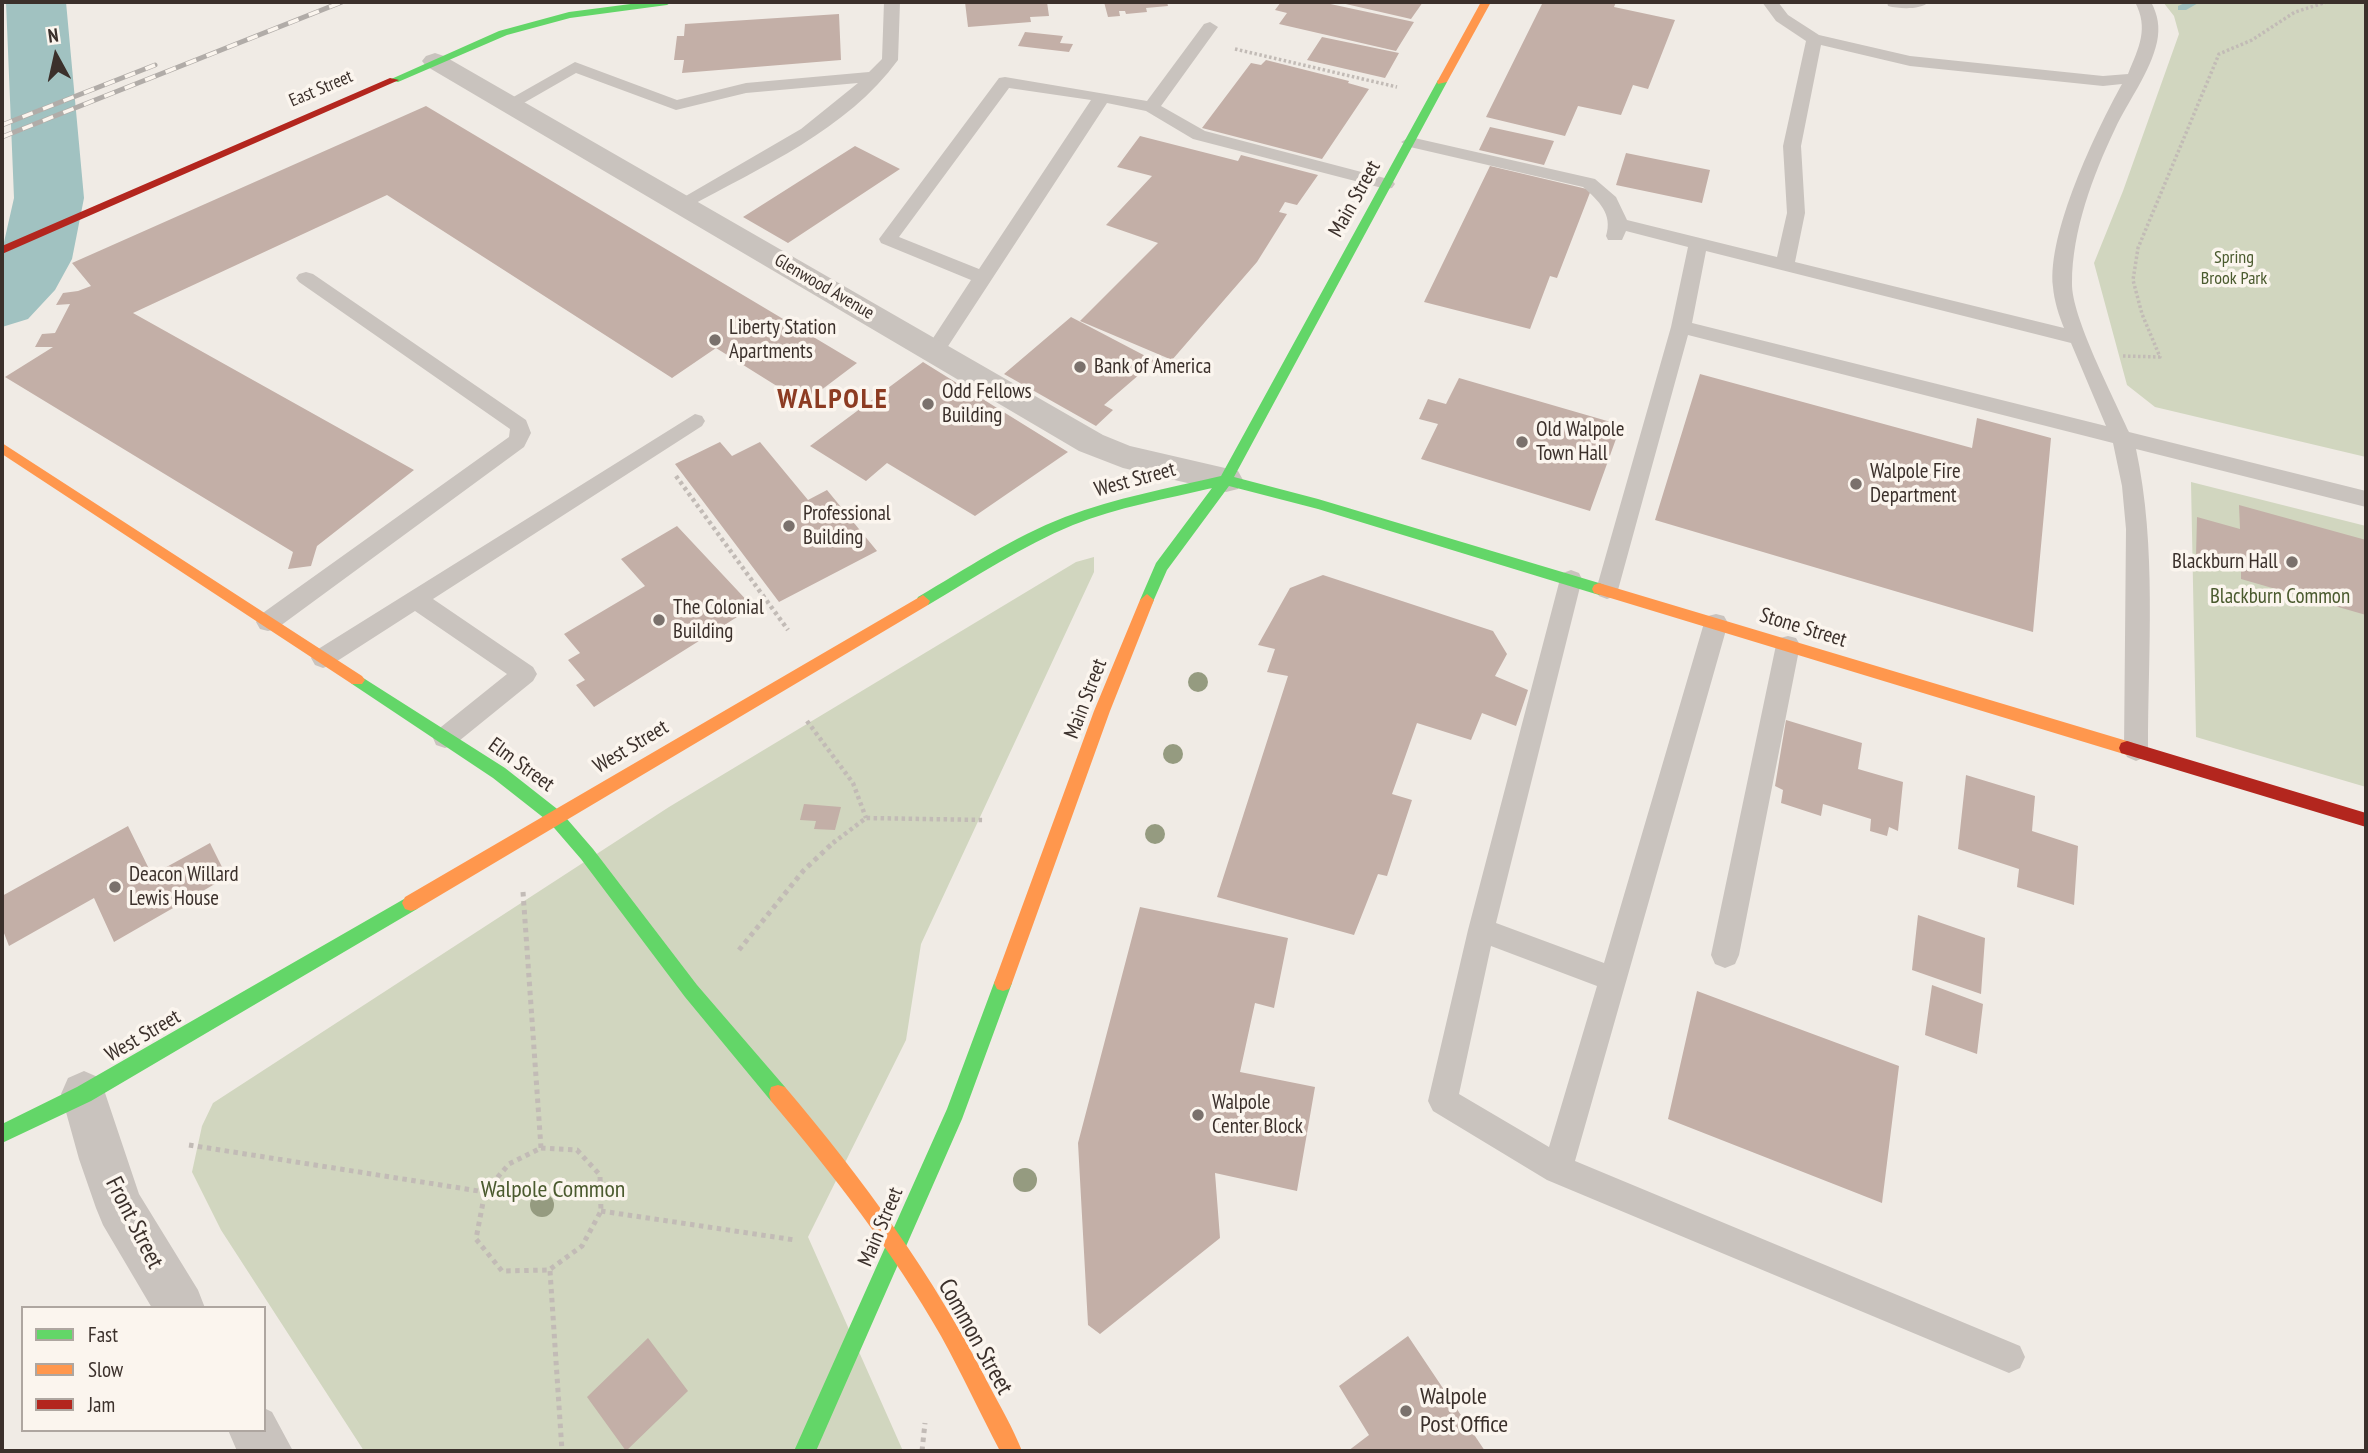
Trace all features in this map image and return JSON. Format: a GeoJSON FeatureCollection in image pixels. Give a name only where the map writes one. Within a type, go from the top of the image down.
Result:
{"type":"FeatureCollection","features":[{"type":"Feature","properties":{"kind":"main road","name":"East Street"},"geometry":{"type":"LineString","coordinates":[[2,250],[70,218],[435,61],[537,23],[580,13],[667,2]]}},
{"type":"Feature","properties":{"kind":"main road","name":"Main Street"},"geometry":{"type":"LineString","coordinates":[[805,1451],[976,1058],[1102,711],[1161,567],[1226,480],[1486,2]]}},
{"type":"Feature","properties":{"kind":"main road","name":"Elm Street"},"geometry":{"type":"LineString","coordinates":[[2,448],[499,773],[555,817],[587,854],[691,991],[837,1163],[896,1246]]}},
{"type":"Feature","properties":{"kind":"main road","name":"Stone Street"},"geometry":{"type":"LineString","coordinates":[[1226,480],[1318,504],[1571,579],[2366,820]]}},
{"type":"Feature","properties":{"kind":"main road","name":"West Street"},"geometry":{"type":"LineString","coordinates":[[2,1135],[84,1094],[978,567],[1069,521],[1117,505],[1226,480]]}},
{"type":"Feature","properties":{"kind":"main road","name":"Common Street"},"geometry":{"type":"LineString","coordinates":[[896,1246],[948,1329],[1011,1451]]}},
{"type":"Feature","properties":{"kind":"street","name":"Glenwood Avenue"},"geometry":{"type":"LineString","coordinates":[[435,61],[1091,443],[1123,456],[1226,480]]}},
{"type":"Feature","properties":{"kind":"street","name":"Front Street"},"geometry":{"type":"LineString","coordinates":[[84,1094],[102,1159],[120,1208],[179,1306]]}},
{"type":"Feature","properties":{"kind":"lane"},"geometry":{"type":"LineString","coordinates":[[681,204],[817,127],[861,91],[890,60],[892,2]]}},
{"type":"Feature","properties":{"kind":"lane"},"geometry":{"type":"LineString","coordinates":[[1770,2],[1782,18],[1814,39],[1910,61],[2103,81],[2134,78]]}},
{"type":"Feature","properties":{"kind":"lane"},"geometry":{"type":"LineString","coordinates":[[1894,3],[1921,2]]}},
{"type":"Feature","properties":{"kind":"lane"},"geometry":{"type":"LineString","coordinates":[[2136,750],[2137,529],[2133,486],[2120,436],[2081,347],[2062,285],[2067,242],[2085,182],[2106,129],[2134,78],[2148,43],[2151,16],[2143,2]]}},
{"type":"Feature","properties":{"kind":"lane"},"geometry":{"type":"LineString","coordinates":[[1151,107],[1205,34]]}},
{"type":"Feature","properties":{"kind":"lane"},"geometry":{"type":"LineString","coordinates":[[1785,264],[1796,213],[1792,146],[1814,39]]}},
{"type":"Feature","properties":{"kind":"lane"},"geometry":{"type":"LineString","coordinates":[[509,104],[575,67],[676,105],[746,88],[874,77]]}},
{"type":"Feature","properties":{"kind":"lane"},"geometry":{"type":"LineString","coordinates":[[983,278],[888,239],[1005,82],[1151,107],[1199,135],[1386,184]]}},
{"type":"Feature","properties":{"kind":"lane"},"geometry":{"type":"LineString","coordinates":[[934,352],[1102,97]]}},
{"type":"Feature","properties":{"kind":"lane"},"geometry":{"type":"LineString","coordinates":[[1410,142],[1590,183],[1610,201],[1617,230],[1698,243],[1785,264],[2081,347]]}},
{"type":"Feature","properties":{"kind":"lane"},"geometry":{"type":"LineString","coordinates":[[1607,590],[1681,327],[1698,243]]}},
{"type":"Feature","properties":{"kind":"lane"},"geometry":{"type":"LineString","coordinates":[[268,622],[517,442],[521,433],[519,425],[306,278]]}},
{"type":"Feature","properties":{"kind":"lane"},"geometry":{"type":"LineString","coordinates":[[1681,327],[2366,499]]}},
{"type":"Feature","properties":{"kind":"lane"},"geometry":{"type":"LineString","coordinates":[[323,658],[695,421]]}},
{"type":"Feature","properties":{"kind":"lane"},"geometry":{"type":"LineString","coordinates":[[1571,579],[1481,930],[1443,1101],[1558,1168],[2009,1357]]}},
{"type":"Feature","properties":{"kind":"lane"},"geometry":{"type":"LineString","coordinates":[[415,599],[525,674],[446,738]]}},
{"type":"Feature","properties":{"kind":"lane"},"geometry":{"type":"LineString","coordinates":[[1558,1168],[1716,623]]}},
{"type":"Feature","properties":{"kind":"lane"},"geometry":{"type":"LineString","coordinates":[[1725,955],[1788,645]]}},
{"type":"Feature","properties":{"kind":"lane"},"geometry":{"type":"LineString","coordinates":[[1481,930],[1612,979]]}},
{"type":"Feature","properties":{"kind":"path"},"geometry":{"type":"LineString","coordinates":[[2081,347],[2160,357],[2142,314],[2133,281],[2138,248],[2219,54],[2252,40],[2295,12],[2327,2]]}},
{"type":"Feature","properties":{"kind":"path"},"geometry":{"type":"LineString","coordinates":[[1205,34],[1435,96]]}},
{"type":"Feature","properties":{"kind":"path"},"geometry":{"type":"LineString","coordinates":[[654,447],[813,664]]}},
{"type":"Feature","properties":{"kind":"path"},"geometry":{"type":"LineString","coordinates":[[805,717],[853,783],[866,818]]}},
{"type":"Feature","properties":{"kind":"path"},"geometry":{"type":"LineString","coordinates":[[739,950],[804,870],[835,841],[866,818],[985,820]]}},
{"type":"Feature","properties":{"kind":"path"},"geometry":{"type":"LineString","coordinates":[[523,892],[541,1148]]}},
{"type":"Feature","properties":{"kind":"path"},"geometry":{"type":"LineString","coordinates":[[189,1144],[485,1192]]}},
{"type":"Feature","properties":{"kind":"path"},"geometry":{"type":"LineString","coordinates":[[541,1148],[577,1150],[600,1175],[601,1211],[582,1246],[550,1270],[502,1271],[476,1239],[485,1192],[509,1164],[541,1148]]}},
{"type":"Feature","properties":{"kind":"path"},"geometry":{"type":"LineString","coordinates":[[601,1211],[795,1240]]}},
{"type":"Feature","properties":{"kind":"path"},"geometry":{"type":"LineString","coordinates":[[550,1270],[562,1451]]}},
{"type":"Feature","properties":{"kind":"path"},"geometry":{"type":"LineString","coordinates":[[922,1451],[925,1423]]}},
{"type":"Feature","properties":{"kind":"green space","name":"Spring Brook Park"},"geometry":{"type":"Polygon","coordinates":[[[2163,2],[2366,2],[2366,457],[2155,407],[2127,385],[2094,263],[2123,191],[2179,34],[2174,16],[2163,2]]]}},
{"type":"Feature","properties":{"kind":"green space","name":"Blackburn Common"},"geometry":{"type":"Polygon","coordinates":[[[2191,482],[2366,526],[2366,787],[2196,737],[2191,482]]]}},
{"type":"Feature","properties":{"kind":"green space","name":"Walpole Common"},"geometry":{"type":"Polygon","coordinates":[[[1094,557],[1094,572],[921,944],[906,1040],[808,1237],[903,1451],[364,1451],[221,1230],[192,1172],[202,1126],[213,1103],[669,807],[1076,562],[1094,557]]]}},
{"type":"Feature","properties":{"kind":"building"},"geometry":{"type":"Polygon","coordinates":[[[965,2],[1047,2],[1049,16],[1030,17],[1031,22],[968,27],[965,2]]]}},
{"type":"Feature","properties":{"kind":"building"},"geometry":{"type":"Polygon","coordinates":[[[1104,2],[1167,2],[1168,6],[1146,8],[1147,12],[1126,14],[1125,11],[1119,11],[1120,16],[1108,17],[1104,2]]]}},
{"type":"Feature","properties":{"kind":"building"},"geometry":{"type":"Polygon","coordinates":[[[1281,2],[1321,2],[1414,22],[1396,51],[1279,24],[1287,13],[1275,10],[1281,2]]]}},
{"type":"Feature","properties":{"kind":"building"},"geometry":{"type":"Polygon","coordinates":[[[1337,2],[1423,2],[1411,19],[1337,2]]]}},
{"type":"Feature","properties":{"kind":"building"},"geometry":{"type":"Polygon","coordinates":[[[1543,2],[1616,2],[1614,7],[1675,20],[1648,89],[1633,85],[1621,115],[1578,106],[1565,136],[1486,117],[1543,2]]]}},
{"type":"Feature","properties":{"kind":"building"},"geometry":{"type":"Polygon","coordinates":[[[839,14],[841,60],[682,73],[684,60],[674,60],[677,36],[684,36],[685,24],[839,14]]]}},
{"type":"Feature","properties":{"kind":"building"},"geometry":{"type":"Polygon","coordinates":[[[1025,32],[1063,36],[1060,43],[1073,44],[1069,52],[1018,46],[1025,32]]]}},
{"type":"Feature","properties":{"kind":"building"},"geometry":{"type":"Polygon","coordinates":[[[1322,37],[1399,53],[1385,78],[1307,60],[1322,37]]]}},
{"type":"Feature","properties":{"kind":"building"},"geometry":{"type":"Polygon","coordinates":[[[1266,60],[1349,81],[1348,83],[1369,89],[1322,159],[1202,128],[1251,63],[1261,65],[1266,60]]]}},
{"type":"Feature","properties":{"kind":"building","name":"Liberty Station Apartments"},"geometry":{"type":"Polygon","coordinates":[[[426,106],[857,363],[804,403],[716,348],[672,378],[387,195],[133,313],[414,470],[317,546],[311,566],[288,569],[293,552],[5,377],[53,347],[35,347],[42,334],[55,333],[70,304],[56,305],[63,293],[91,286],[72,263],[426,106]]]}},
{"type":"Feature","properties":{"kind":"building"},"geometry":{"type":"Polygon","coordinates":[[[1490,127],[1554,141],[1544,165],[1479,150],[1490,127]]]}},
{"type":"Feature","properties":{"kind":"building"},"geometry":{"type":"Polygon","coordinates":[[[1140,136],[1238,161],[1241,155],[1318,175],[1297,205],[1285,202],[1279,212],[1287,214],[1257,262],[1172,360],[1080,321],[1158,243],[1106,225],[1152,176],[1117,167],[1140,136]]]}},
{"type":"Feature","properties":{"kind":"building"},"geometry":{"type":"Polygon","coordinates":[[[855,146],[900,169],[788,243],[743,217],[855,146]]]}},
{"type":"Feature","properties":{"kind":"building"},"geometry":{"type":"Polygon","coordinates":[[[1626,153],[1710,170],[1702,203],[1616,185],[1626,153]]]}},
{"type":"Feature","properties":{"kind":"building"},"geometry":{"type":"Polygon","coordinates":[[[1490,166],[1591,190],[1557,278],[1550,276],[1530,329],[1424,302],[1490,166]]]}},
{"type":"Feature","properties":{"kind":"building","name":"Bank of America"},"geometry":{"type":"Polygon","coordinates":[[[1071,317],[1155,361],[1104,405],[1113,410],[1096,426],[1004,374],[1071,317]]]}},
{"type":"Feature","properties":{"kind":"building","name":"Odd Fellows Building"},"geometry":{"type":"Polygon","coordinates":[[[923,362],[1068,452],[975,516],[887,463],[866,481],[810,446],[923,362]]]}},
{"type":"Feature","properties":{"kind":"building","name":"Walpole Fire Department"},"geometry":{"type":"Polygon","coordinates":[[[1700,374],[1972,448],[1977,418],[2051,438],[2033,632],[1655,520],[1700,374]]]}},
{"type":"Feature","properties":{"kind":"building","name":"Old Walpole Town Hall"},"geometry":{"type":"Polygon","coordinates":[[[1459,378],[1621,425],[1590,511],[1421,459],[1438,424],[1419,419],[1428,399],[1446,404],[1459,378]]]}},
{"type":"Feature","properties":{"kind":"building","name":"Professional Building"},"geometry":{"type":"Polygon","coordinates":[[[720,442],[732,456],[760,442],[808,500],[827,490],[877,551],[779,602],[675,464],[720,442]]]}},
{"type":"Feature","properties":{"kind":"building","name":"Blackburn Hall"},"geometry":{"type":"Polygon","coordinates":[[[2239,505],[2366,540],[2366,615],[2241,579],[2241,569],[2196,556],[2197,517],[2240,529],[2239,505]]]}},
{"type":"Feature","properties":{"kind":"building","name":"The Colonial Building"},"geometry":{"type":"Polygon","coordinates":[[[677,526],[753,607],[594,707],[576,685],[585,680],[568,660],[580,653],[564,634],[645,586],[621,559],[677,526]]]}},
{"type":"Feature","properties":{"kind":"building"},"geometry":{"type":"Polygon","coordinates":[[[1323,575],[1493,631],[1507,654],[1495,676],[1528,690],[1516,726],[1482,713],[1471,740],[1417,723],[1392,794],[1412,800],[1387,876],[1378,874],[1354,935],[1217,897],[1288,676],[1267,672],[1275,649],[1258,645],[1290,588],[1323,575]]]}},
{"type":"Feature","properties":{"kind":"building"},"geometry":{"type":"Polygon","coordinates":[[[1786,720],[1862,743],[1858,769],[1903,782],[1898,831],[1889,827],[1887,836],[1870,831],[1871,819],[1823,804],[1821,816],[1781,803],[1783,790],[1775,786],[1786,720]]]}},
{"type":"Feature","properties":{"kind":"building"},"geometry":{"type":"Polygon","coordinates":[[[1966,775],[2035,796],[2032,831],[2078,846],[2074,905],[2017,887],[2019,869],[1958,849],[1966,775]]]}},
{"type":"Feature","properties":{"kind":"building"},"geometry":{"type":"Polygon","coordinates":[[[804,804],[841,807],[835,830],[814,829],[816,821],[800,820],[804,804]]]}},
{"type":"Feature","properties":{"kind":"building","name":"Deacon Willard Lewis House"},"geometry":{"type":"Polygon","coordinates":[[[128,826],[152,875],[210,843],[227,877],[114,942],[94,898],[9,946],[2,928],[2,896],[128,826]]]}},
{"type":"Feature","properties":{"kind":"building","name":"Walpole Center Block"},"geometry":{"type":"Polygon","coordinates":[[[1140,907],[1288,938],[1274,1008],[1255,1003],[1240,1072],[1315,1087],[1297,1191],[1215,1173],[1220,1238],[1100,1334],[1088,1325],[1078,1143],[1140,907]]]}},
{"type":"Feature","properties":{"kind":"building"},"geometry":{"type":"Polygon","coordinates":[[[1918,915],[1985,938],[1981,994],[1912,970],[1918,915]]]}},
{"type":"Feature","properties":{"kind":"building"},"geometry":{"type":"Polygon","coordinates":[[[1932,985],[1983,1004],[1977,1054],[1925,1035],[1932,985]]]}},
{"type":"Feature","properties":{"kind":"building"},"geometry":{"type":"Polygon","coordinates":[[[1697,991],[1899,1066],[1882,1203],[1668,1119],[1697,991]]]}},
{"type":"Feature","properties":{"kind":"building","name":"Walpole Post Office"},"geometry":{"type":"Polygon","coordinates":[[[1408,1336],[1485,1451],[1348,1451],[1369,1435],[1339,1386],[1408,1336]]]}},
{"type":"Feature","properties":{"kind":"building"},"geometry":{"type":"Polygon","coordinates":[[[648,1338],[688,1391],[626,1451],[587,1397],[648,1338]]]}},
{"type":"Feature","properties":{"kind":"waterway"},"geometry":{"type":"LineString","coordinates":[[2,302],[29,273],[36,259],[49,198],[36,2]]}},
{"type":"Feature","properties":{"kind":"waterway"},"geometry":{"type":"LineString","coordinates":[[2182,8],[2195,2]]}},
{"type":"Feature","properties":{"kind":"railway"},"geometry":{"type":"LineString","coordinates":[[2,137],[342,2]]}},
{"type":"Feature","properties":{"kind":"railway"},"geometry":{"type":"LineString","coordinates":[[2,125],[155,65]]}},
{"type":"Feature","properties":{"kind":"traffic: fast"},"geometry":{"type":"LineString","coordinates":[[394,80],[503,33],[569,15],[667,2]]}},
{"type":"Feature","properties":{"kind":"traffic: fast"},"geometry":{"type":"LineString","coordinates":[[1147,600],[1161,567],[1226,480],[1442,82]]}},
{"type":"Feature","properties":{"kind":"traffic: fast"},"geometry":{"type":"LineString","coordinates":[[923,601],[1026,540],[1069,521],[1117,505],[1226,480],[1318,504],[1599,589]]}},
{"type":"Feature","properties":{"kind":"traffic: fast"},"geometry":{"type":"LineString","coordinates":[[357,680],[499,773],[555,817],[587,854],[691,991],[778,1094]]}},
{"type":"Feature","properties":{"kind":"traffic: fast"},"geometry":{"type":"LineString","coordinates":[[2,1134],[84,1094],[411,903]]}},
{"type":"Feature","properties":{"kind":"traffic: fast"},"geometry":{"type":"LineString","coordinates":[[805,1451],[955,1112],[1003,983]]}},
{"type":"Feature","properties":{"kind":"traffic: slow"},"geometry":{"type":"LineString","coordinates":[[1442,82],[1486,2]]}},
{"type":"Feature","properties":{"kind":"traffic: slow"},"geometry":{"type":"LineString","coordinates":[[2,448],[357,680]]}},
{"type":"Feature","properties":{"kind":"traffic: slow"},"geometry":{"type":"LineString","coordinates":[[1599,589],[2127,748]]}},
{"type":"Feature","properties":{"kind":"traffic: slow"},"geometry":{"type":"LineString","coordinates":[[1003,983],[1102,711],[1147,600]]}},
{"type":"Feature","properties":{"kind":"traffic: slow"},"geometry":{"type":"LineString","coordinates":[[411,903],[923,601]]}},
{"type":"Feature","properties":{"kind":"traffic: slow"},"geometry":{"type":"LineString","coordinates":[[778,1094],[846,1178],[909,1266],[955,1342],[1011,1451]]}},
{"type":"Feature","properties":{"kind":"traffic: jam"},"geometry":{"type":"LineString","coordinates":[[2,250],[394,80]]}},
{"type":"Feature","properties":{"kind":"traffic: jam"},"geometry":{"type":"LineString","coordinates":[[2127,748],[2366,820]]}},
{"type":"Feature","properties":{"kind":"place","name":"Liberty Station Apartments"},"geometry":{"type":"Point","coordinates":[715,340]}},
{"type":"Feature","properties":{"kind":"place","name":"Bank of America"},"geometry":{"type":"Point","coordinates":[1080,367]}},
{"type":"Feature","properties":{"kind":"place","name":"Odd Fellows Building"},"geometry":{"type":"Point","coordinates":[928,404]}},
{"type":"Feature","properties":{"kind":"place","name":"Old Walpole Town Hall"},"geometry":{"type":"Point","coordinates":[1522,442]}},
{"type":"Feature","properties":{"kind":"place","name":"Walpole Fire Department"},"geometry":{"type":"Point","coordinates":[1856,484]}},
{"type":"Feature","properties":{"kind":"place","name":"Professional Building"},"geometry":{"type":"Point","coordinates":[789,526]}},
{"type":"Feature","properties":{"kind":"place","name":"Blackburn Hall"},"geometry":{"type":"Point","coordinates":[2292,562]}},
{"type":"Feature","properties":{"kind":"place","name":"The Colonial Building"},"geometry":{"type":"Point","coordinates":[659,620]}},
{"type":"Feature","properties":{"kind":"place","name":"Deacon Willard Lewis House"},"geometry":{"type":"Point","coordinates":[115,887]}},
{"type":"Feature","properties":{"kind":"place","name":"Walpole Center Block"},"geometry":{"type":"Point","coordinates":[1198,1115]}},
{"type":"Feature","properties":{"kind":"place","name":"Walpole Post Office"},"geometry":{"type":"Point","coordinates":[1406,1411]}},
{"type":"Feature","properties":{"kind":"district","name":"WALPOLE"},"geometry":{"type":"Point","coordinates":[833,400]}}]}
